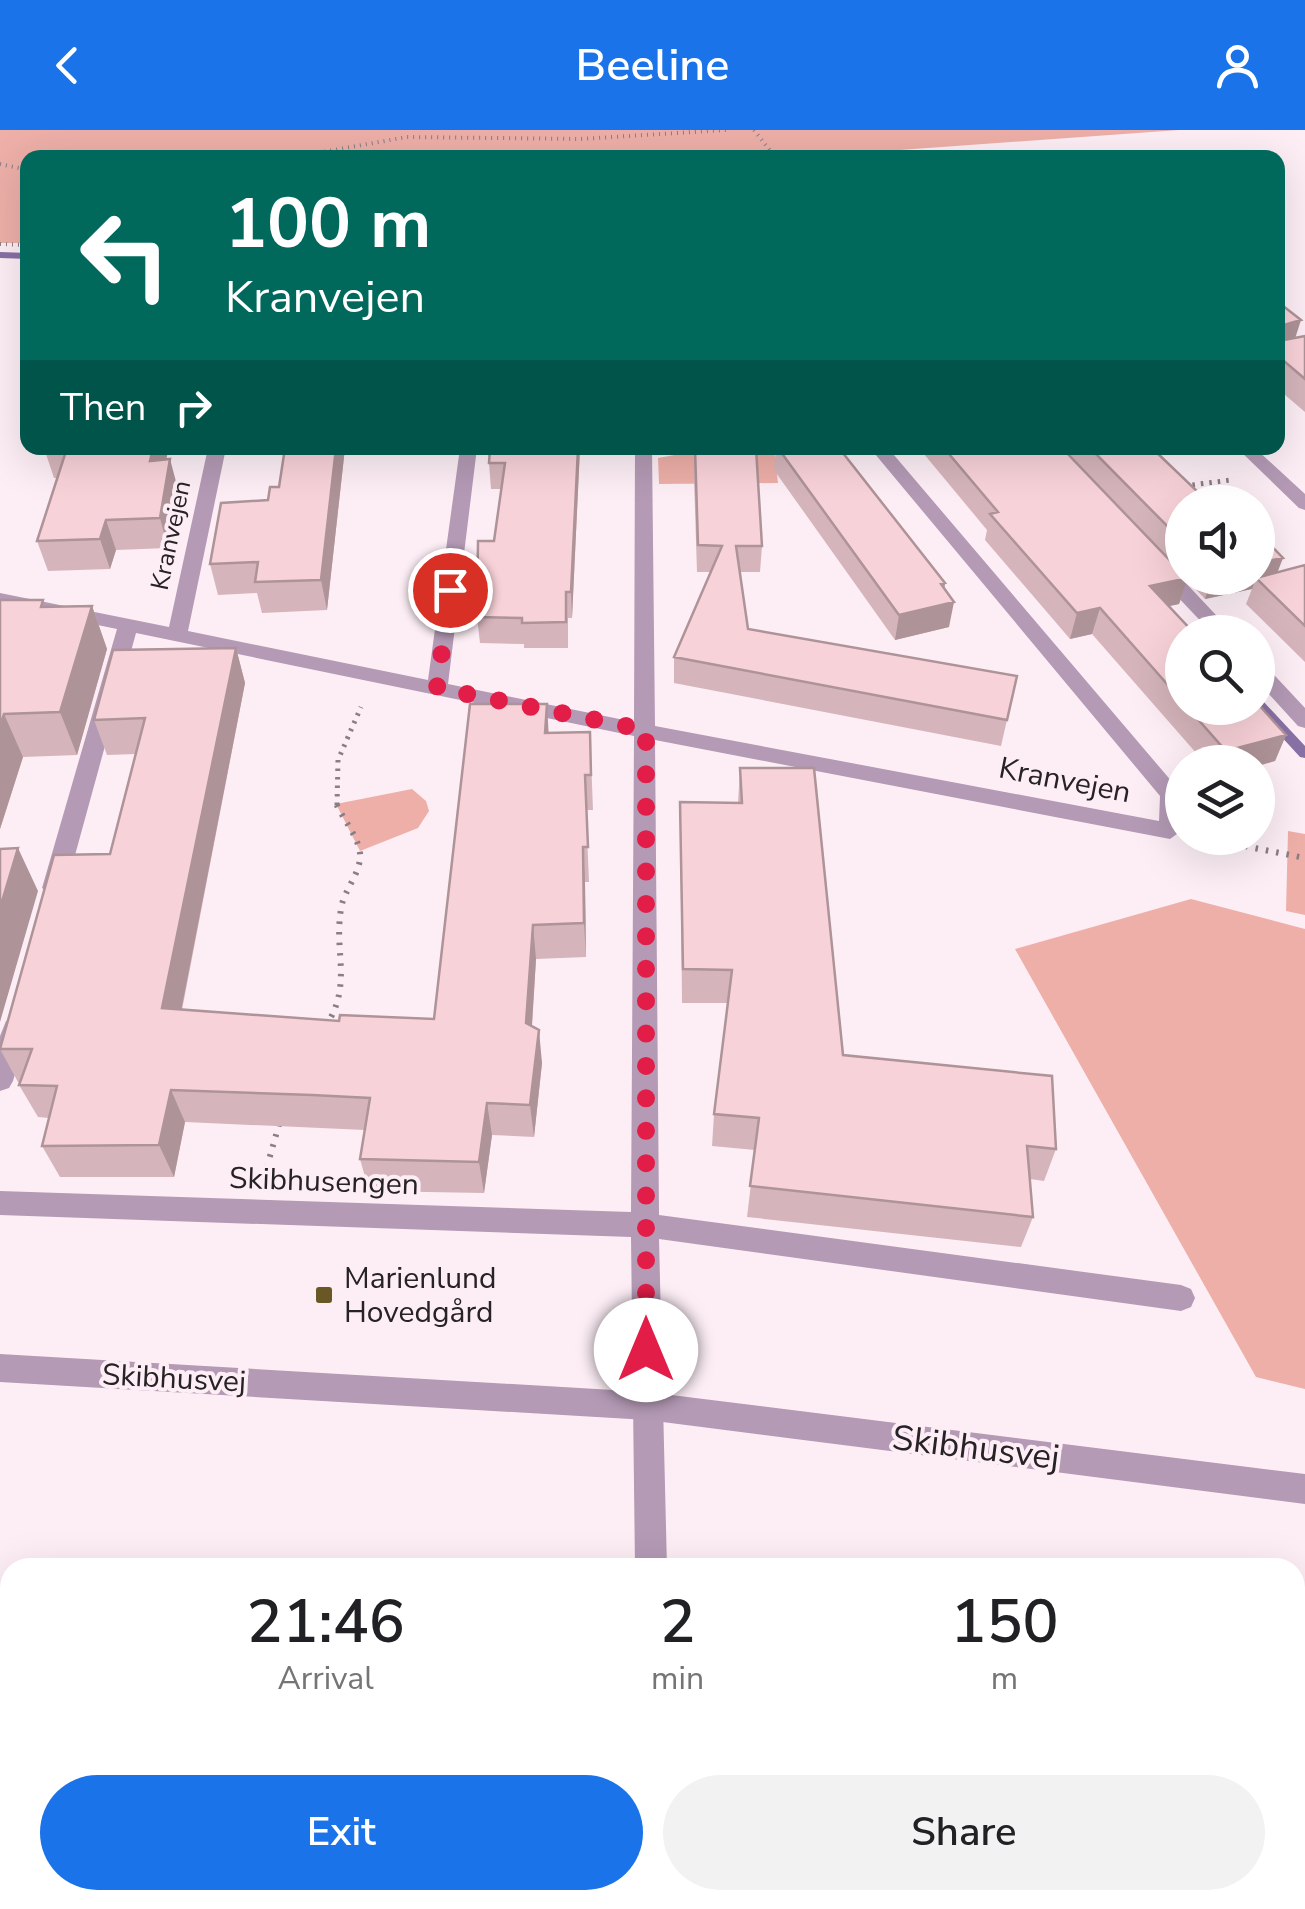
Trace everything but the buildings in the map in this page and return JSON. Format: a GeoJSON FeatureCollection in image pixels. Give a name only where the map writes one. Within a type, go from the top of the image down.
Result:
{"type":"FeatureCollection","features":[{"type":"Feature","properties":{"kind":"street","name":"Kranvejen"},"geometry":{"type":"LineString","coordinates":[[177,635],[216,455]]}},
{"type":"Feature","properties":{"kind":"street"},"geometry":{"type":"LineString","coordinates":[[437,688],[468,455]]}},
{"type":"Feature","properties":{"kind":"street"},"geometry":{"type":"LineString","coordinates":[[644,455],[646,1406],[651,1558]]}},
{"type":"Feature","properties":{"kind":"street","name":"Kranvejen"},"geometry":{"type":"LineString","coordinates":[[0,599],[646,730],[1170,830],[1171,795],[885,455]]}},
{"type":"Feature","properties":{"kind":"street"},"geometry":{"type":"LineString","coordinates":[[1252,455],[1305,504]]}},
{"type":"Feature","properties":{"kind":"street"},"geometry":{"type":"LineString","coordinates":[[1150,556],[1206,615]]}},
{"type":"Feature","properties":{"kind":"street"},"geometry":{"type":"LineString","coordinates":[[48,908],[128,625]]}},
{"type":"Feature","properties":{"kind":"street"},"geometry":{"type":"LineString","coordinates":[[1275,688],[1305,721]]}},
{"type":"Feature","properties":{"kind":"street"},"geometry":{"type":"LineString","coordinates":[[0,1081],[22,1004]]}},
{"type":"Feature","properties":{"kind":"street","name":"Skibhusengen"},"geometry":{"type":"LineString","coordinates":[[0,1203],[645,1224],[1181,1298]]}},
{"type":"Feature","properties":{"kind":"street","name":"Skibhusvej"},"geometry":{"type":"LineString","coordinates":[[0,1368],[646,1406],[1305,1489]]}},
{"type":"Feature","properties":{"kind":"path"},"geometry":{"type":"LineString","coordinates":[[323,150],[407,136],[456,140],[580,139],[726,130]]}},
{"type":"Feature","properties":{"kind":"path"},"geometry":{"type":"LineString","coordinates":[[754,130],[770,150]]}},
{"type":"Feature","properties":{"kind":"path"},"geometry":{"type":"LineString","coordinates":[[1195,485],[1272,474]]}},
{"type":"Feature","properties":{"kind":"path"},"geometry":{"type":"LineString","coordinates":[[320,1036],[340,1004],[343,962],[336,928],[345,893],[360,865],[360,851],[336,804],[338,760],[374,676]]}},
{"type":"Feature","properties":{"kind":"path"},"geometry":{"type":"LineString","coordinates":[[1275,852],[1305,858]]}},
{"type":"Feature","properties":{"kind":"path"},"geometry":{"type":"LineString","coordinates":[[255,1212],[280,1119]]}},
{"type":"Feature","properties":{"kind":"shaded area"},"geometry":{"type":"Polygon","coordinates":[[[0,130],[1179,130],[900,150],[20,150],[20,243],[0,243],[0,130]]]}},
{"type":"Feature","properties":{"kind":"shaded area"},"geometry":{"type":"Polygon","coordinates":[[[775,455],[778,483],[659,484],[658,458],[775,455]]]}},
{"type":"Feature","properties":{"kind":"shaded area"},"geometry":{"type":"Polygon","coordinates":[[[412,789],[426,801],[429,811],[418,828],[360,851],[336,804],[412,789]]]}},
{"type":"Feature","properties":{"kind":"shaded area"},"geometry":{"type":"Polygon","coordinates":[[[1288,831],[1305,834],[1305,915],[1286,911],[1288,831]]]}},
{"type":"Feature","properties":{"kind":"shaded area"},"geometry":{"type":"Polygon","coordinates":[[[1191,899],[1305,929],[1305,1389],[1256,1377],[1015,949],[1191,899]]]}},
{"type":"Feature","properties":{"kind":"waterway"},"geometry":{"type":"LineString","coordinates":[[0,255],[20,256]]}},
{"type":"Feature","properties":{"kind":"waterway"},"geometry":{"type":"LineString","coordinates":[[1275,721],[1305,754]]}},
{"type":"Feature","properties":{"kind":"place","name":"Marienlund Hovedgård"},"geometry":{"type":"Point","coordinates":[324,1295]}},
{"type":"Feature","properties":{"kind":"route"},"geometry":{"type":"LineString","coordinates":[[450,590],[437,688],[646,730],[646,1350]]}}]}
